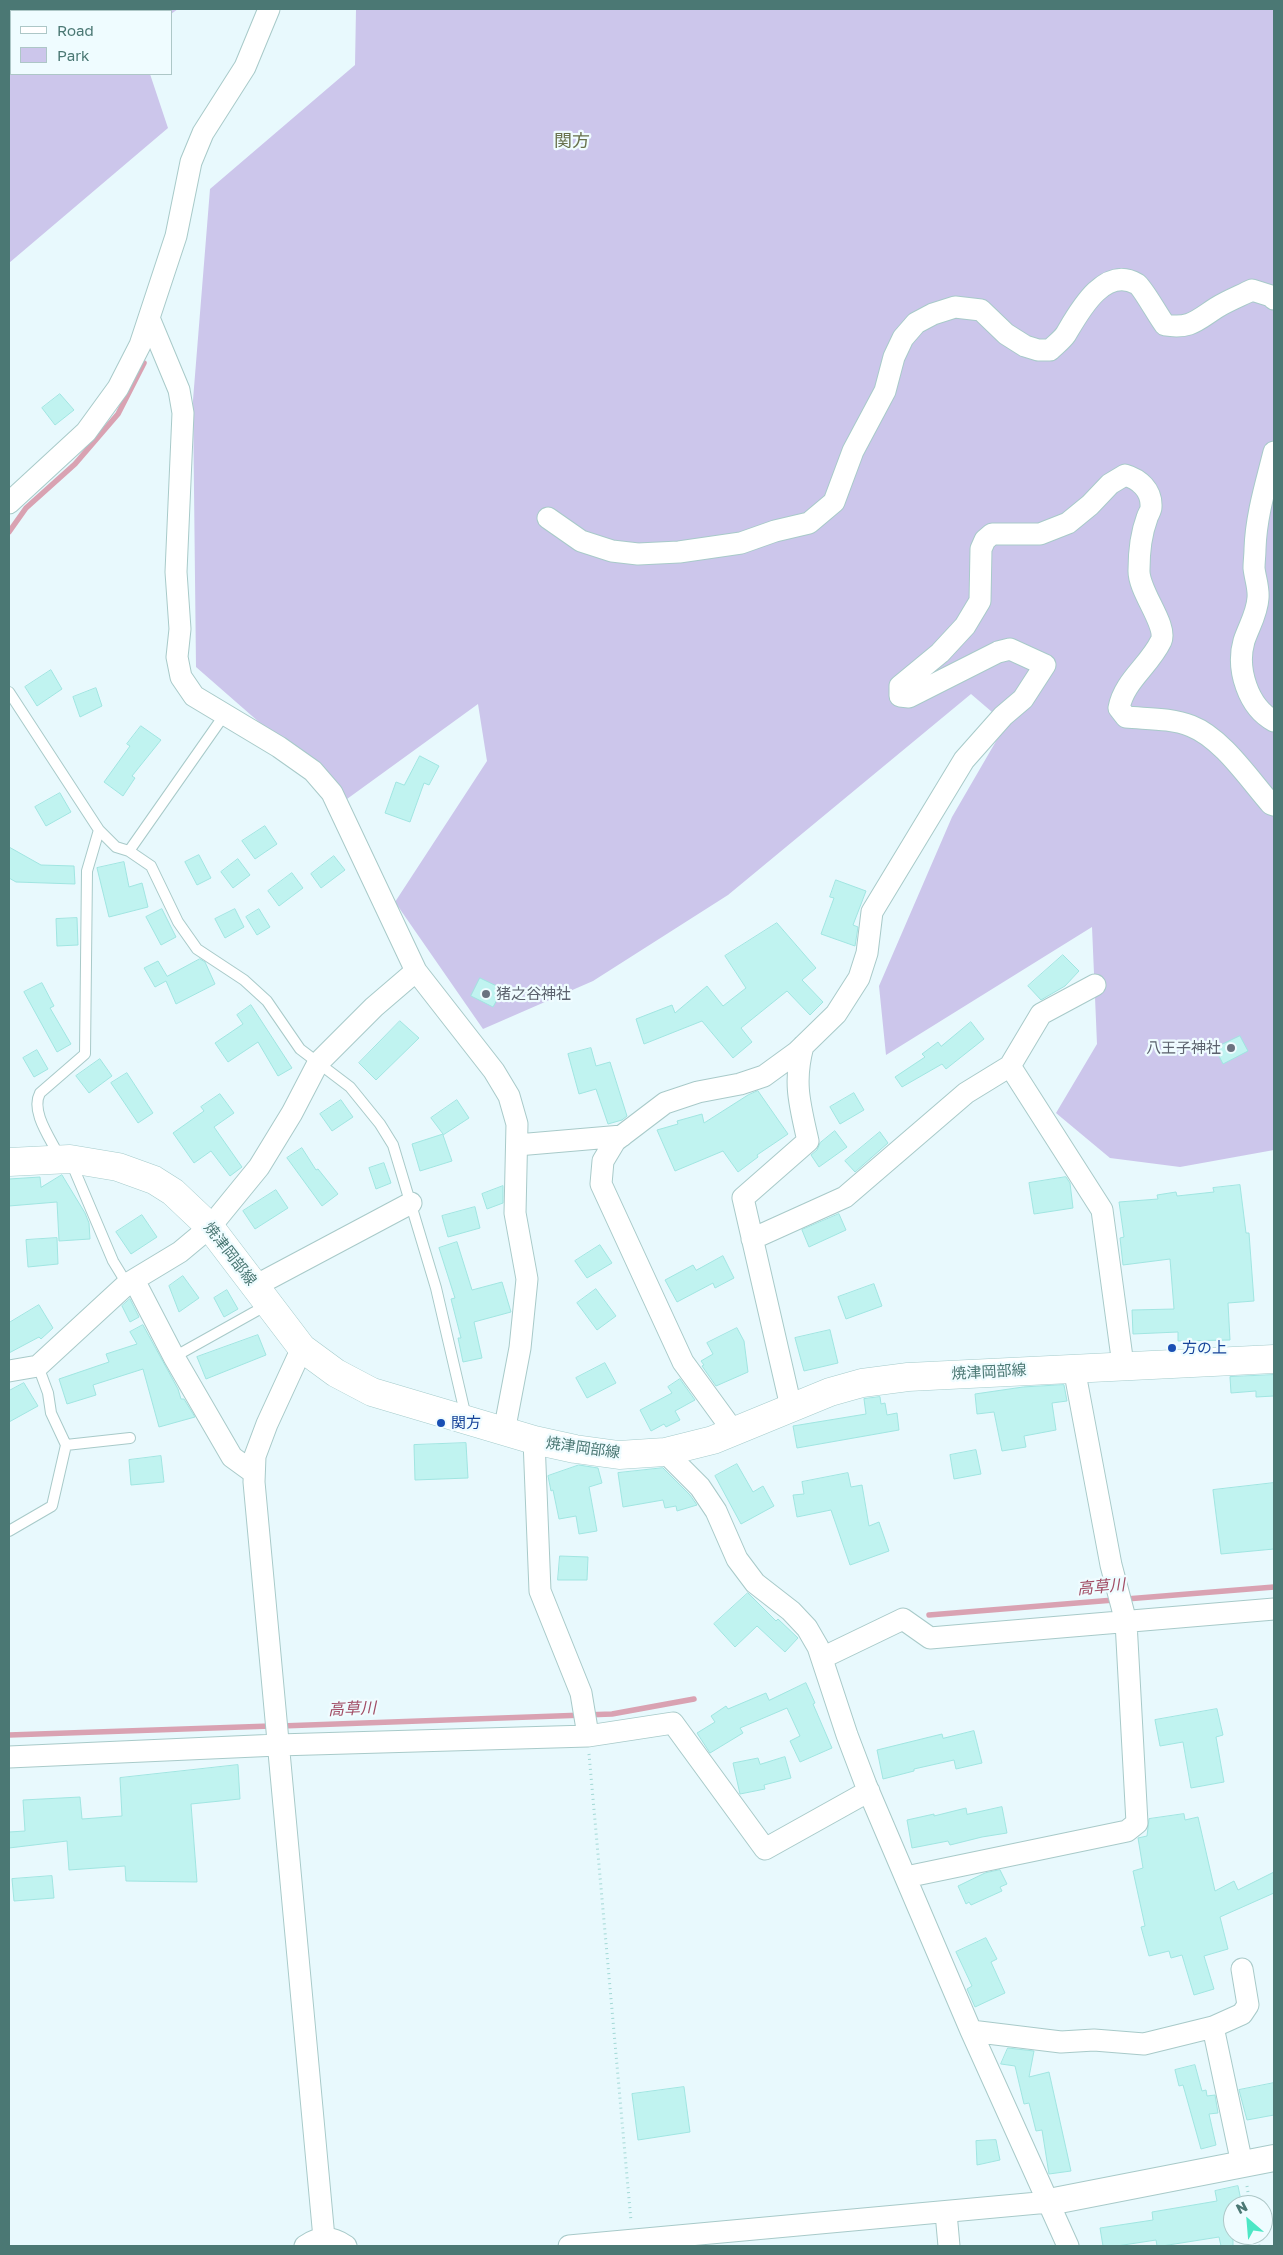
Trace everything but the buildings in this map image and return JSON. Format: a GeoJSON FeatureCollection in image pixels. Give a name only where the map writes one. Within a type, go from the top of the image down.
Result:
{"type":"FeatureCollection","features":[{"type":"Feature","properties":{"kind":"main road","name":"焼津岡部線"},"geometry":{"type":"LineString","coordinates":[[9,1162],[57,1159],[118,1167],[154,1180],[173,1192],[210,1227],[302,1348],[336,1373],[372,1392],[504,1432],[575,1449],[619,1454],[665,1452],[686,1448],[734,1432],[791,1407],[862,1383],[908,1377],[1274,1358]]}},
{"type":"Feature","properties":{"kind":"street"},"geometry":{"type":"LineString","coordinates":[[9,503],[86,432],[118,388],[140,345],[176,236],[191,162],[203,133],[245,67],[269,9]]}},
{"type":"Feature","properties":{"kind":"street"},"geometry":{"type":"LineString","coordinates":[[548,518],[581,541],[612,551],[638,554],[679,552],[741,543],[775,531],[809,523],[834,502],[853,451],[885,392],[894,358],[903,338],[916,323],[933,314],[955,307],[981,310],[1006,334],[1038,350],[1050,350],[1065,336],[1089,297],[1113,280],[1137,284],[1165,325],[1179,327],[1196,322],[1217,308],[1252,290],[1274,299]]}},
{"type":"Feature","properties":{"kind":"street"},"geometry":{"type":"LineString","coordinates":[[149,318],[179,390],[183,413],[176,572],[180,628],[177,657],[181,677],[194,696],[279,747],[313,771],[332,793],[416,971],[494,1071],[509,1096],[517,1124],[515,1213],[527,1279],[520,1348],[504,1432]]}},
{"type":"Feature","properties":{"kind":"street"},"geometry":{"type":"LineString","coordinates":[[1274,452],[1258,518],[1254,568],[1258,597],[1255,617],[1244,642],[1241,660],[1244,680],[1252,698],[1267,717],[1274,720]]}},
{"type":"Feature","properties":{"kind":"street"},"geometry":{"type":"LineString","coordinates":[[734,1432],[683,1362],[601,1184],[603,1160],[615,1141],[665,1102],[698,1092],[740,1084],[764,1076],[803,1046],[836,1014],[860,978],[867,952],[872,912],[964,760],[1002,716],[1023,699],[1044,665],[1010,649],[998,652],[910,697],[900,696],[900,686],[946,646],[965,626],[980,601],[982,549],[985,540],[992,534],[1040,534],[1068,524],[1110,484],[1125,475],[1138,478],[1147,491],[1151,508],[1147,517],[1139,555],[1138,576],[1161,628],[1161,640],[1121,696],[1119,708],[1126,717],[1169,720],[1192,726],[1220,745],[1271,804],[1274,805]]}},
{"type":"Feature","properties":{"kind":"street"},"geometry":{"type":"LineString","coordinates":[[9,1371],[38,1366],[130,1282],[180,1252],[210,1227],[259,1167],[292,1114],[318,1063],[374,1007],[416,971]]}},
{"type":"Feature","properties":{"kind":"street"},"geometry":{"type":"LineString","coordinates":[[752,1239],[845,1197],[966,1093],[1010,1066],[1041,1014],[1095,985]]}},
{"type":"Feature","properties":{"kind":"street"},"geometry":{"type":"LineString","coordinates":[[791,1407],[743,1198],[808,1141],[797,1093],[798,1067],[803,1046]]}},
{"type":"Feature","properties":{"kind":"street"},"geometry":{"type":"LineString","coordinates":[[1010,1066],[1102,1210],[1122,1365]]}},
{"type":"Feature","properties":{"kind":"street"},"geometry":{"type":"LineString","coordinates":[[517,1145],[622,1136]]}},
{"type":"Feature","properties":{"kind":"street"},"geometry":{"type":"LineString","coordinates":[[9,1150],[57,1159]]}},
{"type":"Feature","properties":{"kind":"street"},"geometry":{"type":"LineString","coordinates":[[262,1295],[411,1204]]}},
{"type":"Feature","properties":{"kind":"street"},"geometry":{"type":"LineString","coordinates":[[130,1282],[232,1457],[254,1473]]}},
{"type":"Feature","properties":{"kind":"street"},"geometry":{"type":"LineString","coordinates":[[302,1348],[267,1424],[255,1456],[254,1473],[278,1743],[314,2242],[339,2241],[346,2246]]}},
{"type":"Feature","properties":{"kind":"street"},"geometry":{"type":"LineString","coordinates":[[906,1877],[1127,1831],[1137,1823],[1124,1615],[1118,1585],[1111,1565],[1074,1368]]}},
{"type":"Feature","properties":{"kind":"street"},"geometry":{"type":"LineString","coordinates":[[534,1440],[540,1591],[581,1693],[587,1732]]}},
{"type":"Feature","properties":{"kind":"street"},"geometry":{"type":"LineString","coordinates":[[665,1452],[700,1487],[716,1511],[738,1559],[755,1583],[791,1611],[806,1628],[818,1647],[847,1736],[869,1791],[971,2031],[1068,2246]]}},
{"type":"Feature","properties":{"kind":"street"},"geometry":{"type":"LineString","coordinates":[[822,1658],[903,1619],[930,1638],[1124,1615],[1274,1609]]}},
{"type":"Feature","properties":{"kind":"street"},"geometry":{"type":"LineString","coordinates":[[9,1757],[278,1743],[587,1732],[673,1723],[765,1849],[869,1791]]}},
{"type":"Feature","properties":{"kind":"street"},"geometry":{"type":"LineString","coordinates":[[971,2031],[1061,2042],[1094,2040],[1144,2044],[1213,2026],[1242,2014],[1248,2005],[1242,1969]]}},
{"type":"Feature","properties":{"kind":"street"},"geometry":{"type":"LineString","coordinates":[[1213,2026],[1242,2164]]}},
{"type":"Feature","properties":{"kind":"street"},"geometry":{"type":"LineString","coordinates":[[569,2246],[946,2213],[1049,2202],[1274,2158]]}},
{"type":"Feature","properties":{"kind":"street"},"geometry":{"type":"LineString","coordinates":[[946,2213],[949,2246]]}},
{"type":"Feature","properties":{"kind":"lane"},"geometry":{"type":"LineString","coordinates":[[9,692],[99,830],[116,847],[129,851],[151,866],[178,922],[197,949],[244,980],[267,1002],[300,1048],[350,1087],[380,1124],[394,1145],[436,1288],[467,1421]]}},
{"type":"Feature","properties":{"kind":"lane"},"geometry":{"type":"LineString","coordinates":[[129,851],[226,714]]}},
{"type":"Feature","properties":{"kind":"lane"},"geometry":{"type":"LineString","coordinates":[[99,830],[87,871],[85,1054],[40,1093],[36,1102],[38,1113],[57,1159],[112,1261],[130,1282]]}},
{"type":"Feature","properties":{"kind":"lane"},"geometry":{"type":"LineString","coordinates":[[174,1357],[262,1295]]}},
{"type":"Feature","properties":{"kind":"lane"},"geometry":{"type":"LineString","coordinates":[[9,1531],[52,1506],[66,1445],[51,1413],[48,1393],[38,1366]]}},
{"type":"Feature","properties":{"kind":"lane"},"geometry":{"type":"LineString","coordinates":[[66,1445],[130,1438]]}},
{"type":"Feature","properties":{"kind":"path"},"geometry":{"type":"LineString","coordinates":[[587,1732],[633,2240]]}},
{"type":"Feature","properties":{"kind":"green space"},"geometry":{"type":"Polygon","coordinates":[[[9,9],[178,9],[172,13],[172,10],[10,10],[10,75],[150,75],[168,128],[9,263],[9,9]]]}},
{"type":"Feature","properties":{"kind":"green space"},"geometry":{"type":"Polygon","coordinates":[[[356,9],[1274,9],[1274,1150],[1180,1167],[1110,1158],[1056,1113],[1097,1044],[1092,927],[886,1055],[879,986],[952,817],[1006,724],[971,694],[728,895],[593,981],[483,1029],[395,902],[487,761],[478,704],[347,799],[196,667],[193,400],[210,189],[355,65],[356,9]]]}},
{"type":"Feature","properties":{"kind":"waterway"},"geometry":{"type":"LineString","coordinates":[[9,532],[26,508],[75,464],[118,414],[144,363]]}},
{"type":"Feature","properties":{"kind":"waterway","name":"高草川"},"geometry":{"type":"LineString","coordinates":[[929,1615],[1274,1587]]}},
{"type":"Feature","properties":{"kind":"waterway","name":"高草川"},"geometry":{"type":"LineString","coordinates":[[281,1726],[612,1714],[694,1699]]}},
{"type":"Feature","properties":{"kind":"waterway","name":"高草川"},"geometry":{"type":"LineString","coordinates":[[9,1735],[271,1726]]}},
{"type":"Feature","properties":{"kind":"place","name":"猪之谷神社"},"geometry":{"type":"Point","coordinates":[486,994]}},
{"type":"Feature","properties":{"kind":"place","name":"八王子神社"},"geometry":{"type":"Point","coordinates":[1231,1048]}},
{"type":"Feature","properties":{"kind":"place","name":"方の上"},"geometry":{"type":"Point","coordinates":[1172,1348]}},
{"type":"Feature","properties":{"kind":"place","name":"関方"},"geometry":{"type":"Point","coordinates":[441,1423]}},
{"type":"Feature","properties":{"kind":"district","name":"関方"},"geometry":{"type":"Point","coordinates":[572,141]}}]}
